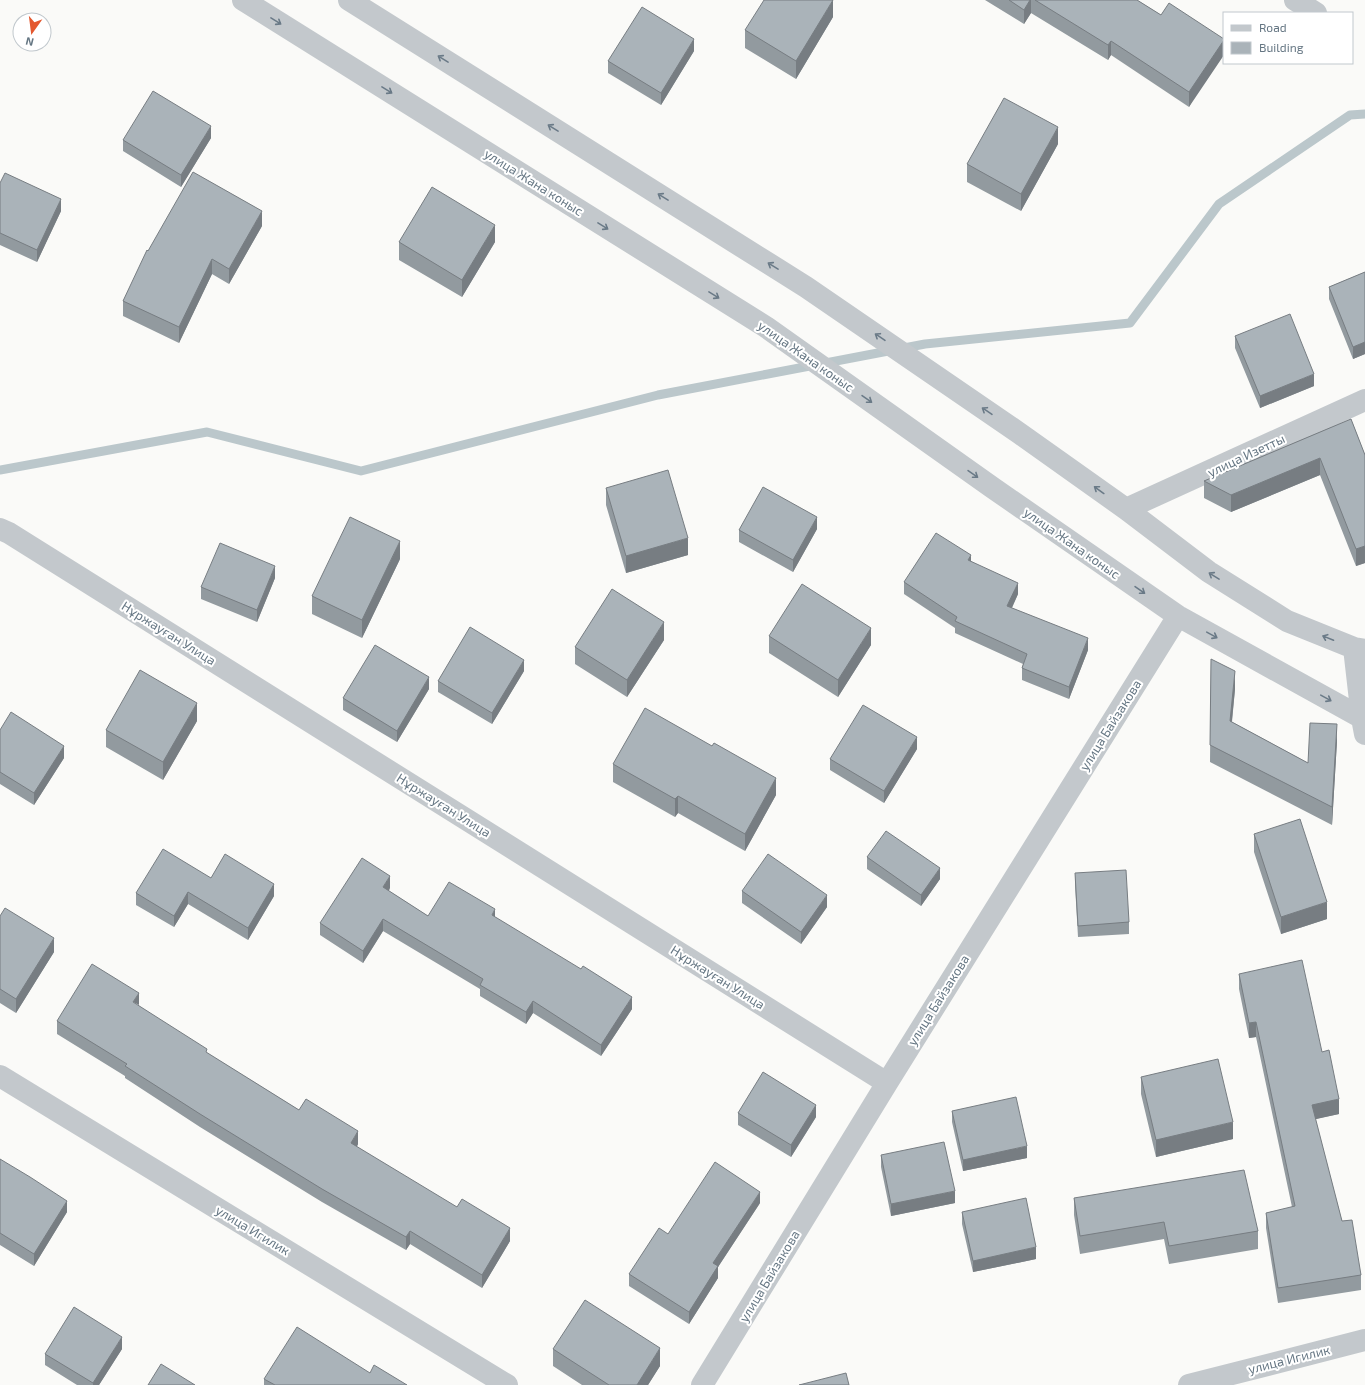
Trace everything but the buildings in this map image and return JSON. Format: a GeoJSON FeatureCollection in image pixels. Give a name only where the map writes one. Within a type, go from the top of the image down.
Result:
{"type":"FeatureCollection","features":[{"type":"Feature","properties":{"kind":"street","name":"улица Жана коныс"},"geometry":{"type":"LineString","coordinates":[[243,0],[766,327],[993,488],[1178,616],[1364,723]]}},
{"type":"Feature","properties":{"kind":"street"},"geometry":{"type":"LineString","coordinates":[[349,0],[806,286],[1019,433],[1126,509],[1209,572],[1287,621],[1360,649],[1364,723]]}},
{"type":"Feature","properties":{"kind":"street"},"geometry":{"type":"LineString","coordinates":[[1295,0],[1314,12]]}},
{"type":"Feature","properties":{"kind":"street","name":"улица Изетты"},"geometry":{"type":"LineString","coordinates":[[1126,509],[1365,400]]}},
{"type":"Feature","properties":{"kind":"street","name":"Нұржауған Улица"},"geometry":{"type":"LineString","coordinates":[[0,529],[9,533],[886,1083]]}},
{"type":"Feature","properties":{"kind":"street","name":"улица Байзакова"},"geometry":{"type":"LineString","coordinates":[[702,1385],[886,1083],[1178,616]]}},
{"type":"Feature","properties":{"kind":"street","name":"улица Игилик"},"geometry":{"type":"LineString","coordinates":[[0,1076],[507,1385]]}},
{"type":"Feature","properties":{"kind":"street","name":"улица Игилик"},"geometry":{"type":"LineString","coordinates":[[1189,1385],[1365,1340]]}},
{"type":"Feature","properties":{"kind":"waterway"},"geometry":{"type":"LineString","coordinates":[[0,470],[207,432],[361,471],[658,395],[925,344],[1130,323],[1219,204],[1350,115],[1365,114]]}}]}
